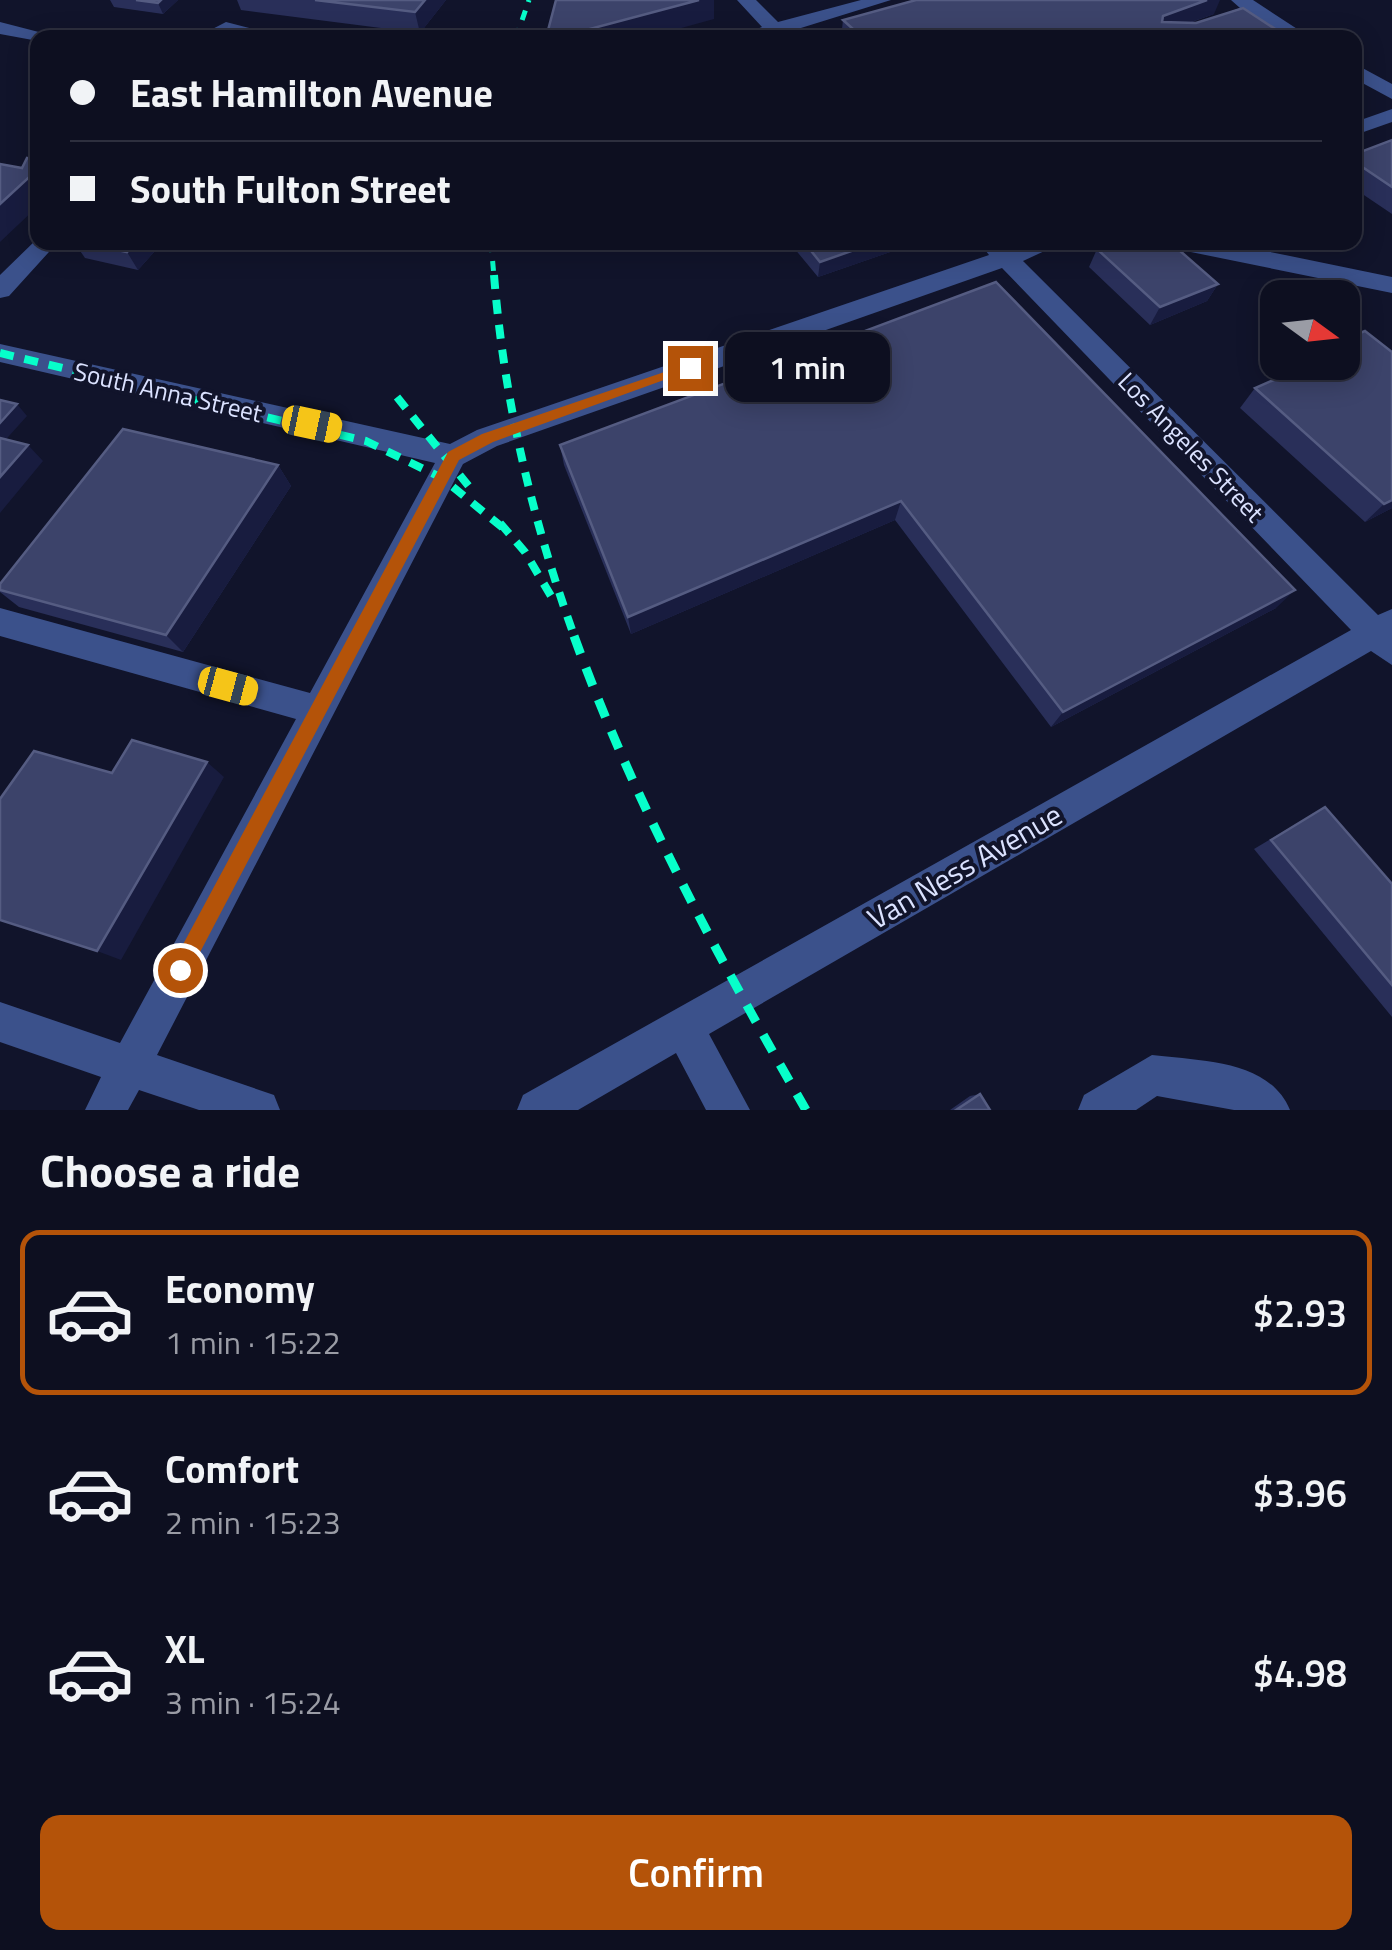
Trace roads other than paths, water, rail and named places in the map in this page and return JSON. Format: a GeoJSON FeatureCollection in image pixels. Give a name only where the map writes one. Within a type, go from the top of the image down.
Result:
{"type":"FeatureCollection","features":[{"type":"Feature","properties":{"kind":"street"},"geometry":{"type":"LineString","coordinates":[[746,0],[775,30]]}},
{"type":"Feature","properties":{"kind":"street"},"geometry":{"type":"LineString","coordinates":[[787,30],[882,0]]}},
{"type":"Feature","properties":{"kind":"street"},"geometry":{"type":"LineString","coordinates":[[1185,30],[1248,4],[1289,30]]}},
{"type":"Feature","properties":{"kind":"street"},"geometry":{"type":"LineString","coordinates":[[0,28],[30,34]]}},
{"type":"Feature","properties":{"kind":"street"},"geometry":{"type":"LineString","coordinates":[[1362,74],[1392,93]]}},
{"type":"Feature","properties":{"kind":"street"},"geometry":{"type":"LineString","coordinates":[[1362,126],[1392,114]]}},
{"type":"Feature","properties":{"kind":"street"},"geometry":{"type":"LineString","coordinates":[[0,290],[38,250]]}},
{"type":"Feature","properties":{"kind":"street"},"geometry":{"type":"LineString","coordinates":[[106,1110],[454,456],[488,438],[998,250]]}},
{"type":"Feature","properties":{"kind":"street","name":"Los Angeles Street"},"geometry":{"type":"LineString","coordinates":[[998,250],[1386,635]]}},
{"type":"Feature","properties":{"kind":"street"},"geometry":{"type":"LineString","coordinates":[[1221,250],[1392,284]]}},
{"type":"Feature","properties":{"kind":"street","name":"South Anna Street"},"geometry":{"type":"LineString","coordinates":[[0,353],[454,456]]}},
{"type":"Feature","properties":{"kind":"street"},"geometry":{"type":"LineString","coordinates":[[0,622],[317,710]]}},
{"type":"Feature","properties":{"kind":"street","name":"Van Ness Avenue"},"geometry":{"type":"LineString","coordinates":[[538,1110],[1386,635]]}},
{"type":"Feature","properties":{"kind":"street"},"geometry":{"type":"LineString","coordinates":[[0,1022],[259,1110]]}},
{"type":"Feature","properties":{"kind":"street"},"geometry":{"type":"LineString","coordinates":[[684,1028],[729,1110]]}},
{"type":"Feature","properties":{"kind":"street"},"geometry":{"type":"LineString","coordinates":[[1098,1110],[1152,1075],[1235,1086],[1269,1110]]}},
{"type":"Feature","properties":{"kind":"railway"},"geometry":{"type":"LineString","coordinates":[[519,30],[529,0]]}},
{"type":"Feature","properties":{"kind":"railway"},"geometry":{"type":"LineString","coordinates":[[492,250],[494,277]]}},
{"type":"Feature","properties":{"kind":"railway"},"geometry":{"type":"LineString","coordinates":[[494,275],[505,368],[522,459],[575,638]]}},
{"type":"Feature","properties":{"kind":"railway"},"geometry":{"type":"LineString","coordinates":[[0,353],[366,441],[442,478],[507,531]]}},
{"type":"Feature","properties":{"kind":"railway"},"geometry":{"type":"LineString","coordinates":[[397,397],[471,489]]}},
{"type":"Feature","properties":{"kind":"railway"},"geometry":{"type":"LineString","coordinates":[[500,523],[507,531]]}},
{"type":"Feature","properties":{"kind":"railway"},"geometry":{"type":"LineString","coordinates":[[507,531],[525,552],[551,596]]}},
{"type":"Feature","properties":{"kind":"railway"},"geometry":{"type":"LineString","coordinates":[[574,636],[651,819],[741,995],[806,1110]]}}]}
